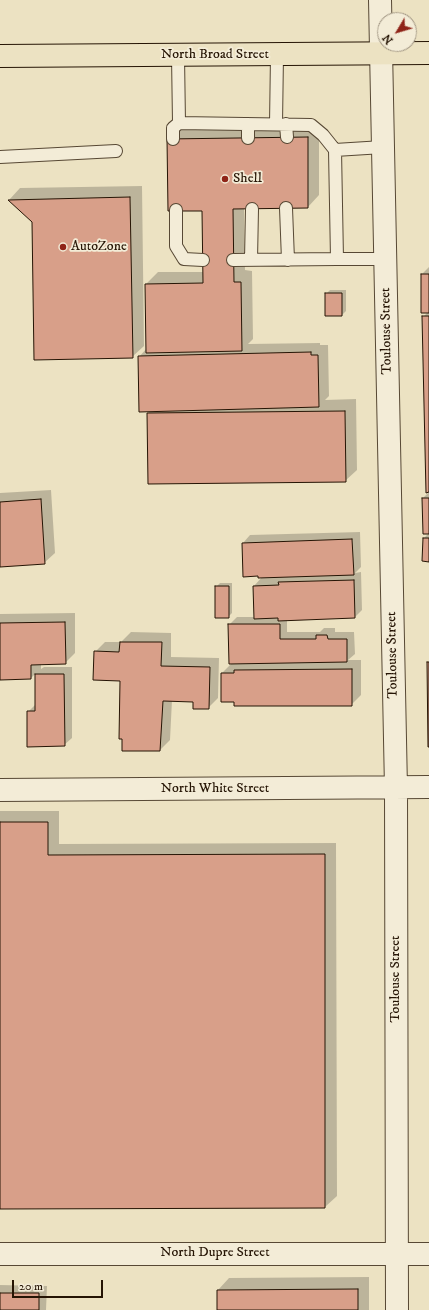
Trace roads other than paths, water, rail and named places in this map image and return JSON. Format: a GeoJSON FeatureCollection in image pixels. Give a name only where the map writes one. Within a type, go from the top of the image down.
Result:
{"type":"FeatureCollection","features":[{"type":"Feature","properties":{"kind":"main road","name":"North Broad Street"},"geometry":{"type":"LineString","coordinates":[[0,56],[178,56],[429,53]]}},
{"type":"Feature","properties":{"kind":"street","name":"Toulouse Street"},"geometry":{"type":"LineString","coordinates":[[380,0],[396,788],[396,1310]]}},
{"type":"Feature","properties":{"kind":"street","name":"North White Street"},"geometry":{"type":"LineString","coordinates":[[0,790],[429,787]]}},
{"type":"Feature","properties":{"kind":"street","name":"North Dupre Street"},"geometry":{"type":"LineString","coordinates":[[0,1254],[429,1254]]}},
{"type":"Feature","properties":{"kind":"lane"},"geometry":{"type":"LineString","coordinates":[[277,55],[281,124],[287,137]]}},
{"type":"Feature","properties":{"kind":"lane"},"geometry":{"type":"LineString","coordinates":[[178,56],[179,123]]}},
{"type":"Feature","properties":{"kind":"lane"},"geometry":{"type":"LineString","coordinates":[[173,139],[173,128],[179,123],[311,125],[323,135],[335,150],[337,259]]}},
{"type":"Feature","properties":{"kind":"lane"},"geometry":{"type":"LineString","coordinates":[[248,124],[248,138]]}},
{"type":"Feature","properties":{"kind":"lane"},"geometry":{"type":"LineString","coordinates":[[335,150],[383,147]]}},
{"type":"Feature","properties":{"kind":"lane"},"geometry":{"type":"LineString","coordinates":[[0,157],[116,151]]}},
{"type":"Feature","properties":{"kind":"lane"},"geometry":{"type":"LineString","coordinates":[[286,208],[288,260]]}},
{"type":"Feature","properties":{"kind":"lane"},"geometry":{"type":"LineString","coordinates":[[251,260],[252,209]]}},
{"type":"Feature","properties":{"kind":"lane"},"geometry":{"type":"LineString","coordinates":[[176,210],[176,246],[184,258],[203,260]]}},
{"type":"Feature","properties":{"kind":"lane"},"geometry":{"type":"LineString","coordinates":[[233,260],[385,259]]}},
{"type":"Feature","properties":{"kind":"place","name":"Shell"},"geometry":{"type":"Point","coordinates":[225,179]}},
{"type":"Feature","properties":{"kind":"place","name":"AutoZone"},"geometry":{"type":"Point","coordinates":[63,247]}}]}
